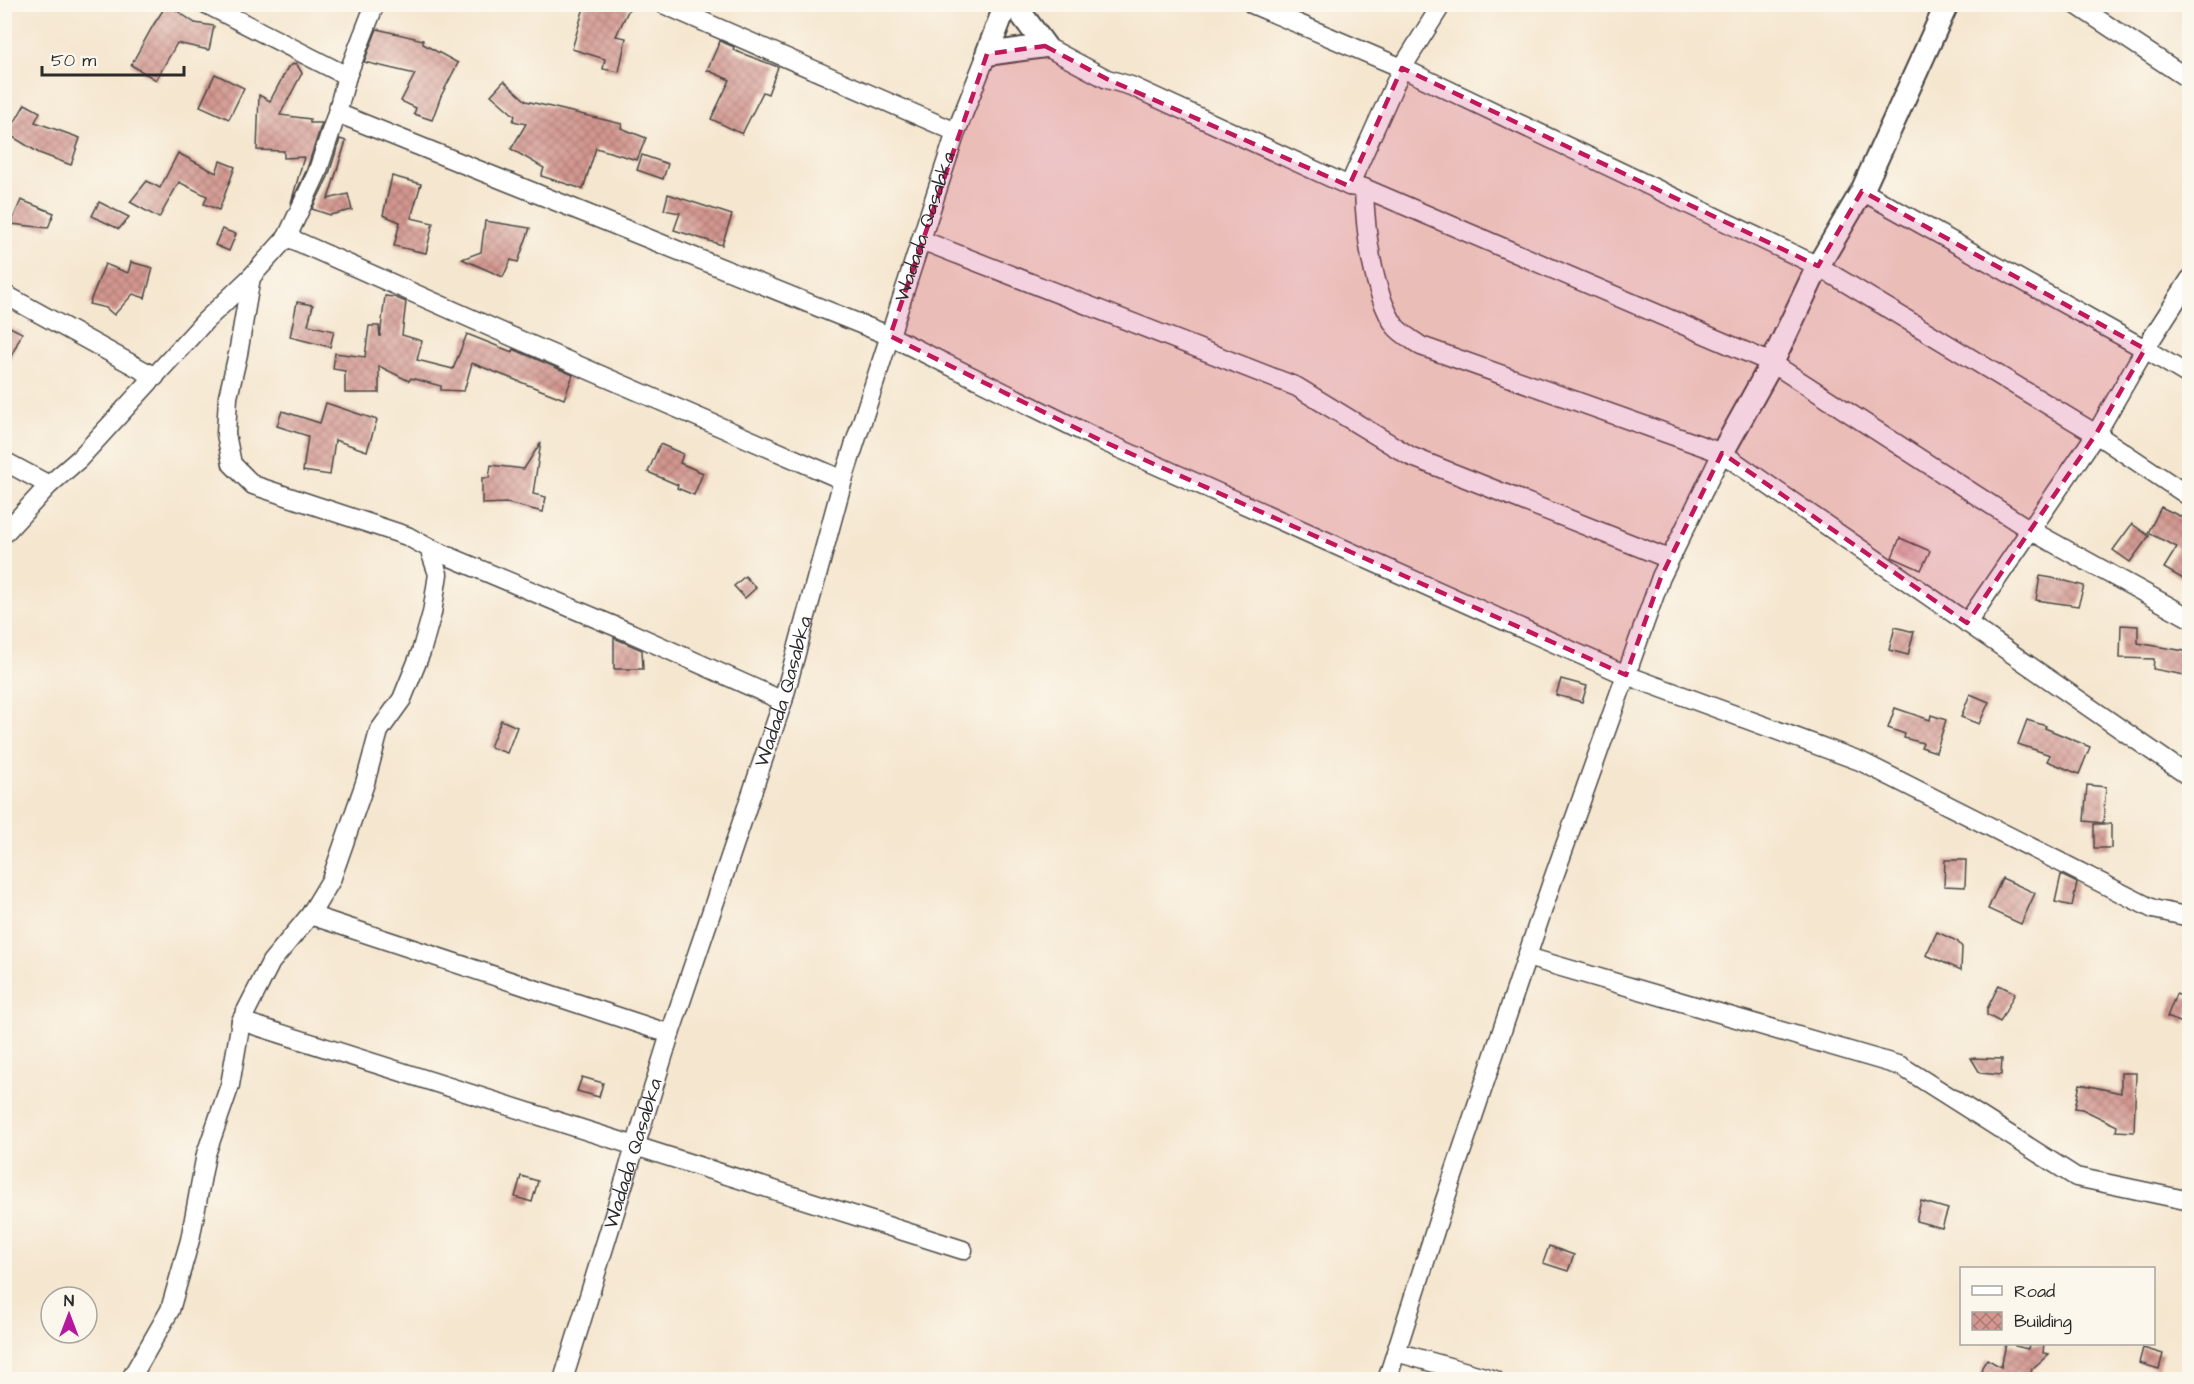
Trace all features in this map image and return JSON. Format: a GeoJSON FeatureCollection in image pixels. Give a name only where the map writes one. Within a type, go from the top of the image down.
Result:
{"type":"FeatureCollection","features":[{"type":"Feature","properties":{"kind":"street"},"geometry":{"type":"LineString","coordinates":[[206,4],[348,76]]}},
{"type":"Feature","properties":{"kind":"street"},"geometry":{"type":"LineString","coordinates":[[4,534],[49,485],[79,459],[205,321],[251,277],[287,237],[317,173],[348,76],[375,4]]}},
{"type":"Feature","properties":{"kind":"street"},"geometry":{"type":"LineString","coordinates":[[663,4],[956,132]]}},
{"type":"Feature","properties":{"kind":"street","name":"Wadada Qasabka"},"geometry":{"type":"LineString","coordinates":[[563,1380],[670,1034],[783,701],[843,480],[956,132],[1006,4]]}},
{"type":"Feature","properties":{"kind":"street"},"geometry":{"type":"LineString","coordinates":[[1014,4],[1046,46],[1107,79],[1131,86],[1357,187],[1772,363],[2030,530],[2190,618]]}},
{"type":"Feature","properties":{"kind":"street"},"geometry":{"type":"LineString","coordinates":[[1252,4],[1402,68],[1818,266],[2096,434],[2190,497]]}},
{"type":"Feature","properties":{"kind":"street"},"geometry":{"type":"LineString","coordinates":[[1442,4],[1402,68],[1357,187],[1365,214],[1372,264],[1396,327],[1421,346],[1722,453],[2190,777]]}},
{"type":"Feature","properties":{"kind":"street"},"geometry":{"type":"LineString","coordinates":[[1387,1380],[1527,957],[1661,577],[1722,453],[1772,363],[1818,266],[1862,190],[1947,4]]}},
{"type":"Feature","properties":{"kind":"street"},"geometry":{"type":"LineString","coordinates":[[2075,4],[2190,80]]}},
{"type":"Feature","properties":{"kind":"street"},"geometry":{"type":"LineString","coordinates":[[987,54],[1046,46]]}},
{"type":"Feature","properties":{"kind":"street"},"geometry":{"type":"LineString","coordinates":[[338,113],[890,336],[1098,439],[1626,675],[1860,761],[2153,909],[2190,917]]}},
{"type":"Feature","properties":{"kind":"street"},"geometry":{"type":"LineString","coordinates":[[1862,190],[2190,376]]}},
{"type":"Feature","properties":{"kind":"street"},"geometry":{"type":"LineString","coordinates":[[287,237],[843,480]]}},
{"type":"Feature","properties":{"kind":"street"},"geometry":{"type":"LineString","coordinates":[[921,240],[1297,387],[1410,456],[1670,559]]}},
{"type":"Feature","properties":{"kind":"street"},"geometry":{"type":"LineString","coordinates":[[251,277],[228,397],[226,434],[232,464],[253,485],[407,536],[429,548],[631,633],[783,701]]}},
{"type":"Feature","properties":{"kind":"street"},"geometry":{"type":"LineString","coordinates":[[1967,623],[2096,434],[2145,349],[2190,279]]}},
{"type":"Feature","properties":{"kind":"street"},"geometry":{"type":"LineString","coordinates":[[4,294],[155,377]]}},
{"type":"Feature","properties":{"kind":"street"},"geometry":{"type":"LineString","coordinates":[[4,461],[49,485]]}},
{"type":"Feature","properties":{"kind":"street"},"geometry":{"type":"LineString","coordinates":[[130,1380],[170,1310],[190,1240],[206,1154],[231,1085],[240,1021],[271,962],[310,915],[332,880],[380,731],[402,699],[421,652],[432,613],[438,574],[429,548]]}},
{"type":"Feature","properties":{"kind":"street"},"geometry":{"type":"LineString","coordinates":[[310,915],[670,1034]]}},
{"type":"Feature","properties":{"kind":"street"},"geometry":{"type":"LineString","coordinates":[[1527,957],[1901,1066],[2076,1177],[2190,1201]]}},
{"type":"Feature","properties":{"kind":"street"},"geometry":{"type":"LineString","coordinates":[[240,1021],[963,1250]]}},
{"type":"Feature","properties":{"kind":"street"},"geometry":{"type":"LineString","coordinates":[[1396,1352],[1495,1380]]}},
{"type":"Feature","properties":{"kind":"highlighted area"},"geometry":{"type":"Polygon","coordinates":[[[1045,46],[1107,79],[1349,186],[1402,68],[1818,266],[1862,191],[2145,349],[2096,434],[1967,623],[1722,453],[1661,577],[1626,675],[1098,439],[890,336],[987,54],[1045,46]]]}},
{"type":"Feature","properties":{"kind":"building"},"geometry":{"type":"Polygon","coordinates":[[[167,4],[195,23],[214,26],[209,50],[177,43],[156,80],[131,65],[167,4]]]}},
{"type":"Feature","properties":{"kind":"building"},"geometry":{"type":"Polygon","coordinates":[[[585,4],[620,4],[629,9],[616,36],[626,38],[619,72],[603,69],[605,59],[572,49],[585,4]]]}},
{"type":"Feature","properties":{"kind":"building"},"geometry":{"type":"Polygon","coordinates":[[[377,29],[423,40],[423,44],[458,63],[432,120],[414,114],[416,108],[401,101],[415,74],[364,62],[377,29]]]}},
{"type":"Feature","properties":{"kind":"building"},"geometry":{"type":"Polygon","coordinates":[[[720,41],[734,47],[733,50],[778,67],[768,94],[763,92],[742,134],[711,119],[730,80],[707,70],[720,41]]]}},
{"type":"Feature","properties":{"kind":"building"},"geometry":{"type":"Polygon","coordinates":[[[296,63],[302,73],[280,115],[310,119],[310,123],[322,123],[307,169],[291,203],[304,157],[284,158],[284,151],[257,150],[259,95],[270,101],[288,67],[296,63]]]}},
{"type":"Feature","properties":{"kind":"building"},"geometry":{"type":"Polygon","coordinates":[[[215,74],[244,88],[229,119],[200,106],[215,74]]]}},
{"type":"Feature","properties":{"kind":"building"},"geometry":{"type":"Polygon","coordinates":[[[504,81],[526,101],[622,124],[621,128],[646,138],[637,160],[596,148],[583,189],[541,176],[544,168],[511,149],[526,124],[513,121],[515,116],[491,95],[504,81]]]}},
{"type":"Feature","properties":{"kind":"building"},"geometry":{"type":"Polygon","coordinates":[[[25,104],[40,112],[35,122],[80,138],[71,165],[39,153],[8,134],[25,104]]]}},
{"type":"Feature","properties":{"kind":"building"},"geometry":{"type":"Polygon","coordinates":[[[340,139],[346,141],[328,199],[348,194],[352,210],[330,215],[312,209],[328,177],[340,139]]]}},
{"type":"Feature","properties":{"kind":"building"},"geometry":{"type":"Polygon","coordinates":[[[178,153],[216,173],[220,161],[235,167],[219,210],[204,204],[207,196],[179,182],[159,218],[130,202],[147,181],[160,188],[178,153]]]}},
{"type":"Feature","properties":{"kind":"building"},"geometry":{"type":"Polygon","coordinates":[[[642,155],[668,164],[663,179],[637,170],[642,155]]]}},
{"type":"Feature","properties":{"kind":"building"},"geometry":{"type":"Polygon","coordinates":[[[392,176],[421,184],[411,218],[433,223],[426,253],[394,246],[400,222],[383,215],[392,176]]]}},
{"type":"Feature","properties":{"kind":"building"},"geometry":{"type":"Polygon","coordinates":[[[668,194],[732,215],[722,245],[674,230],[680,213],[664,210],[668,194]]]}},
{"type":"Feature","properties":{"kind":"building"},"geometry":{"type":"Polygon","coordinates":[[[21,200],[54,213],[48,228],[11,224],[21,200]]]}},
{"type":"Feature","properties":{"kind":"building"},"geometry":{"type":"Polygon","coordinates":[[[99,202],[129,217],[119,229],[92,216],[99,202]]]}},
{"type":"Feature","properties":{"kind":"building"},"geometry":{"type":"Polygon","coordinates":[[[485,221],[530,228],[518,262],[511,260],[503,277],[462,259],[481,252],[485,221]]]}},
{"type":"Feature","properties":{"kind":"building"},"geometry":{"type":"Polygon","coordinates":[[[222,229],[236,234],[229,251],[215,245],[222,229]]]}},
{"type":"Feature","properties":{"kind":"building"},"geometry":{"type":"Polygon","coordinates":[[[131,262],[153,268],[145,298],[133,294],[114,315],[106,308],[89,304],[105,264],[128,273],[131,262]]]}},
{"type":"Feature","properties":{"kind":"building"},"geometry":{"type":"Polygon","coordinates":[[[385,296],[406,302],[402,335],[422,341],[417,360],[453,369],[467,334],[512,352],[513,349],[573,375],[564,399],[472,363],[464,391],[441,390],[441,386],[411,378],[409,381],[379,366],[379,393],[345,393],[345,371],[333,369],[335,353],[365,357],[369,326],[379,326],[380,337],[385,296]]]}},
{"type":"Feature","properties":{"kind":"building"},"geometry":{"type":"Polygon","coordinates":[[[297,302],[313,305],[308,325],[334,331],[330,347],[290,337],[297,302]]]}},
{"type":"Feature","properties":{"kind":"building"},"geometry":{"type":"Polygon","coordinates":[[[4,324],[22,333],[4,372],[4,324]]]}},
{"type":"Feature","properties":{"kind":"building"},"geometry":{"type":"Polygon","coordinates":[[[326,403],[377,420],[367,451],[335,440],[330,475],[303,471],[308,436],[277,426],[282,411],[320,423],[326,403]]]}},
{"type":"Feature","properties":{"kind":"building"},"geometry":{"type":"Polygon","coordinates":[[[541,442],[533,494],[546,497],[543,512],[507,503],[482,504],[482,478],[489,478],[491,465],[524,469],[541,442]]]}},
{"type":"Feature","properties":{"kind":"building"},"geometry":{"type":"Polygon","coordinates":[[[660,444],[683,454],[680,463],[703,473],[694,495],[648,472],[660,444]]]}},
{"type":"Feature","properties":{"kind":"building"},"geometry":{"type":"Polygon","coordinates":[[[2161,507],[2190,521],[2190,583],[2164,568],[2177,547],[2148,533],[2161,507]]]}},
{"type":"Feature","properties":{"kind":"building"},"geometry":{"type":"Polygon","coordinates":[[[2132,524],[2149,536],[2130,562],[2113,550],[2132,524]]]}},
{"type":"Feature","properties":{"kind":"building"},"geometry":{"type":"Polygon","coordinates":[[[1900,538],[1930,551],[1921,570],[1892,557],[1900,538]]]}},
{"type":"Feature","properties":{"kind":"building"},"geometry":{"type":"Polygon","coordinates":[[[745,576],[756,588],[745,598],[734,586],[745,576]]]}},
{"type":"Feature","properties":{"kind":"building"},"geometry":{"type":"Polygon","coordinates":[[[2040,576],[2084,586],[2078,606],[2036,600],[2040,576]]]}},
{"type":"Feature","properties":{"kind":"building"},"geometry":{"type":"Polygon","coordinates":[[[2121,625],[2138,626],[2138,643],[2190,652],[2190,676],[2153,669],[2154,659],[2120,658],[2121,625]]]}},
{"type":"Feature","properties":{"kind":"building"},"geometry":{"type":"Polygon","coordinates":[[[1895,627],[1914,632],[1908,655],[1889,650],[1895,627]]]}},
{"type":"Feature","properties":{"kind":"building"},"geometry":{"type":"Polygon","coordinates":[[[614,638],[642,650],[643,669],[614,669],[614,638]]]}},
{"type":"Feature","properties":{"kind":"building"},"geometry":{"type":"Polygon","coordinates":[[[1561,679],[1587,686],[1582,702],[1556,695],[1561,679]]]}},
{"type":"Feature","properties":{"kind":"building"},"geometry":{"type":"Polygon","coordinates":[[[1970,694],[1989,702],[1979,724],[1961,717],[1970,694]]]}},
{"type":"Feature","properties":{"kind":"building"},"geometry":{"type":"Polygon","coordinates":[[[1895,708],[1930,720],[1931,715],[1946,720],[1936,752],[1921,747],[1923,743],[1904,738],[1905,734],[1888,728],[1895,708]]]}},
{"type":"Feature","properties":{"kind":"building"},"geometry":{"type":"Polygon","coordinates":[[[501,720],[517,727],[507,753],[490,747],[501,720]]]}},
{"type":"Feature","properties":{"kind":"building"},"geometry":{"type":"Polygon","coordinates":[[[2027,720],[2046,726],[2045,728],[2090,747],[2079,774],[2047,761],[2050,755],[2018,744],[2027,720]]]}},
{"type":"Feature","properties":{"kind":"building"},"geometry":{"type":"Polygon","coordinates":[[[2087,785],[2106,787],[2103,823],[2084,821],[2087,785]]]}},
{"type":"Feature","properties":{"kind":"building"},"geometry":{"type":"Polygon","coordinates":[[[2094,824],[2111,824],[2111,848],[2094,848],[2094,824]]]}},
{"type":"Feature","properties":{"kind":"building"},"geometry":{"type":"Polygon","coordinates":[[[1945,860],[1966,860],[1965,887],[1944,886],[1945,860]]]}},
{"type":"Feature","properties":{"kind":"building"},"geometry":{"type":"Polygon","coordinates":[[[2061,875],[2077,883],[2072,906],[2055,902],[2061,875]]]}},
{"type":"Feature","properties":{"kind":"building"},"geometry":{"type":"Polygon","coordinates":[[[2002,878],[2035,893],[2021,924],[1988,909],[2002,878]]]}},
{"type":"Feature","properties":{"kind":"building"},"geometry":{"type":"Polygon","coordinates":[[[1937,932],[1957,941],[1962,947],[1961,970],[1926,955],[1937,932]]]}},
{"type":"Feature","properties":{"kind":"building"},"geometry":{"type":"Polygon","coordinates":[[[1999,985],[2015,993],[2000,1022],[1987,1015],[1987,1009],[1999,985]]]}},
{"type":"Feature","properties":{"kind":"building"},"geometry":{"type":"Polygon","coordinates":[[[2176,994],[2190,999],[2190,1011],[2185,1024],[2167,1017],[2176,994]]]}},
{"type":"Feature","properties":{"kind":"building"},"geometry":{"type":"Polygon","coordinates":[[[1971,1058],[2002,1059],[2001,1075],[1980,1073],[1971,1058]]]}},
{"type":"Feature","properties":{"kind":"building"},"geometry":{"type":"Polygon","coordinates":[[[2121,1073],[2136,1073],[2134,1132],[2116,1131],[2117,1126],[2082,1109],[2075,1108],[2080,1084],[2121,1093],[2121,1073]]]}},
{"type":"Feature","properties":{"kind":"building"},"geometry":{"type":"Polygon","coordinates":[[[582,1077],[603,1083],[599,1097],[577,1091],[582,1077]]]}},
{"type":"Feature","properties":{"kind":"building"},"geometry":{"type":"Polygon","coordinates":[[[521,1176],[538,1181],[532,1202],[515,1197],[521,1176]]]}},
{"type":"Feature","properties":{"kind":"building"},"geometry":{"type":"Polygon","coordinates":[[[1921,1201],[1948,1209],[1942,1228],[1916,1221],[1921,1201]]]}},
{"type":"Feature","properties":{"kind":"building"},"geometry":{"type":"Polygon","coordinates":[[[1549,1246],[1574,1255],[1568,1271],[1543,1263],[1549,1246]]]}},
{"type":"Feature","properties":{"kind":"building"},"geometry":{"type":"Polygon","coordinates":[[[2006,1345],[2028,1349],[2029,1345],[2044,1345],[2043,1353],[2049,1354],[2032,1369],[2030,1377],[2015,1373],[2020,1380],[1980,1380],[1982,1367],[1987,1359],[2001,1367],[2006,1345]]]}},
{"type":"Feature","properties":{"kind":"building"},"geometry":{"type":"Polygon","coordinates":[[[2143,1348],[2163,1354],[2159,1369],[2139,1363],[2143,1348]]]}}]}
